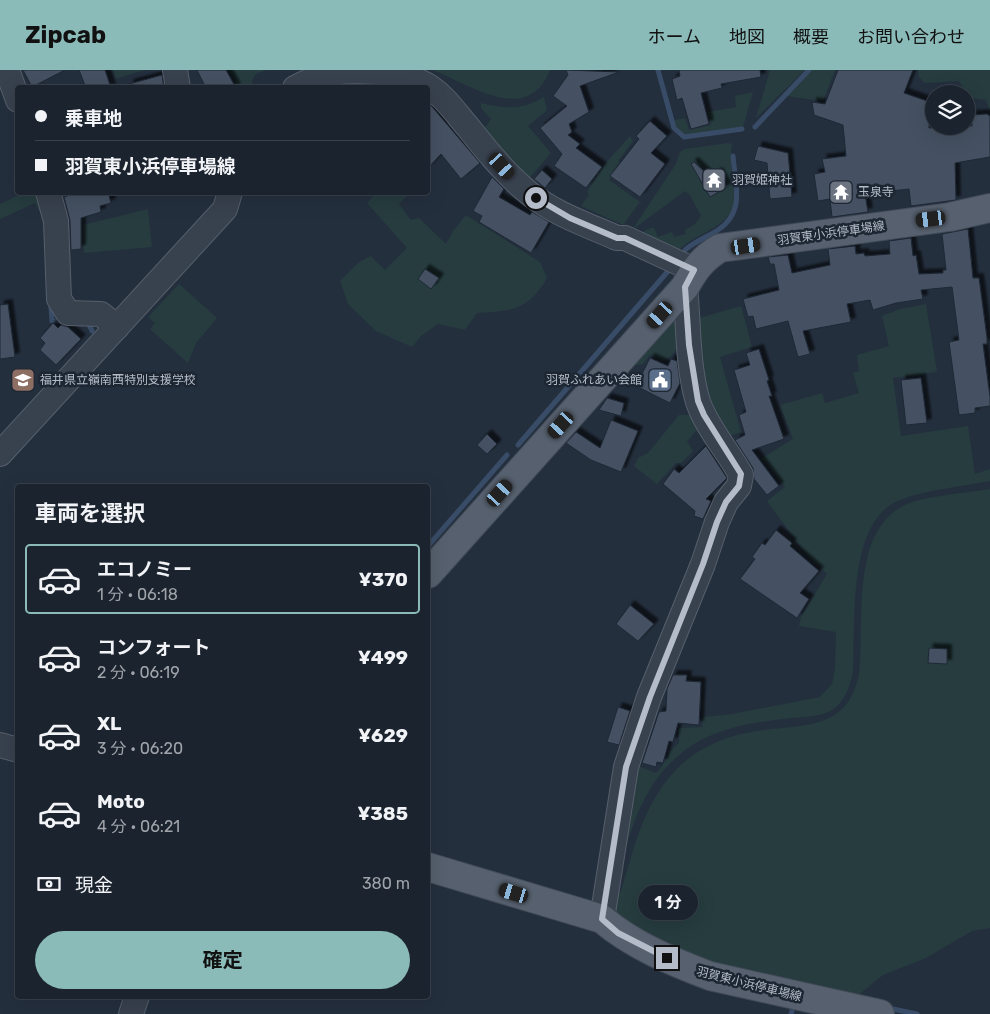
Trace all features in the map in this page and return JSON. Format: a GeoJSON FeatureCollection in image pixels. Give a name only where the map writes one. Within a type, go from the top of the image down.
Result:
{"type":"FeatureCollection","features":[{"type":"Feature","properties":{"kind":"main road","name":"羽賀東小浜停車場線"},"geometry":{"type":"LineString","coordinates":[[430,572],[689,279],[707,255],[720,248],[950,217],[990,208]]}},
{"type":"Feature","properties":{"kind":"main road","name":"羽賀東小浜停車場線"},"geometry":{"type":"LineString","coordinates":[[430,868],[602,919],[618,933],[684,966],[710,976],[880,1014]]}},
{"type":"Feature","properties":{"kind":"street"},"geometry":{"type":"LineString","coordinates":[[7,70],[15,92]]}},
{"type":"Feature","properties":{"kind":"street"},"geometry":{"type":"LineString","coordinates":[[175,70],[178,85]]}},
{"type":"Feature","properties":{"kind":"street"},"geometry":{"type":"LineString","coordinates":[[302,85],[327,72],[342,70],[373,71],[412,78],[426,85]]}},
{"type":"Feature","properties":{"kind":"street"},"geometry":{"type":"LineString","coordinates":[[430,87],[444,99],[508,172],[536,198],[570,218],[617,238],[625,238],[689,279],[689,345],[698,401],[704,415],[741,474],[739,486],[726,502],[717,522],[703,564],[650,697],[626,767],[602,919]]}},
{"type":"Feature","properties":{"kind":"street"},"geometry":{"type":"LineString","coordinates":[[49,195],[56,221],[59,299],[68,313],[101,314],[123,321]]}},
{"type":"Feature","properties":{"kind":"street"},"geometry":{"type":"LineString","coordinates":[[0,454],[225,209],[229,195]]}},
{"type":"Feature","properties":{"kind":"street"},"geometry":{"type":"LineString","coordinates":[[0,745],[15,749]]}},
{"type":"Feature","properties":{"kind":"street"},"geometry":{"type":"LineString","coordinates":[[131,1014],[136,999]]}},
{"type":"Feature","properties":{"kind":"green space"},"geometry":{"type":"Polygon","coordinates":[[[112,70],[144,70],[116,79],[112,70]]]}},
{"type":"Feature","properties":{"kind":"green space"},"geometry":{"type":"Polygon","coordinates":[[[229,70],[266,70],[256,74],[252,80],[253,85],[237,85],[229,70]]]}},
{"type":"Feature","properties":{"kind":"green space"},"geometry":{"type":"Polygon","coordinates":[[[433,70],[550,70],[540,87],[528,96],[513,99],[497,97],[480,91],[433,70]]]}},
{"type":"Feature","properties":{"kind":"green space"},"geometry":{"type":"Polygon","coordinates":[[[770,70],[805,70],[756,118],[770,70]]]}},
{"type":"Feature","properties":{"kind":"green space"},"geometry":{"type":"Polygon","coordinates":[[[812,70],[835,70],[823,101],[786,96],[812,70]]]}},
{"type":"Feature","properties":{"kind":"green space"},"geometry":{"type":"Polygon","coordinates":[[[918,70],[990,70],[990,112],[986,100],[975,99],[975,85],[961,85],[959,81],[925,83],[919,77],[918,70]]]}},
{"type":"Feature","properties":{"kind":"green space"},"geometry":{"type":"Polygon","coordinates":[[[753,92],[743,127],[685,135],[675,127],[674,120],[685,118],[689,130],[711,125],[708,112],[736,107],[735,96],[753,92]]]}},
{"type":"Feature","properties":{"kind":"green space"},"geometry":{"type":"Polygon","coordinates":[[[544,97],[547,110],[528,126],[551,153],[526,182],[480,135],[491,119],[481,108],[481,103],[513,107],[529,104],[544,97]]]}},
{"type":"Feature","properties":{"kind":"green space"},"geometry":{"type":"Polygon","coordinates":[[[630,136],[633,141],[619,160],[619,165],[609,180],[640,202],[623,225],[581,206],[589,195],[587,192],[605,164],[630,136]]]}},
{"type":"Feature","properties":{"kind":"green space"},"geometry":{"type":"Polygon","coordinates":[[[732,144],[731,162],[735,202],[732,211],[726,218],[720,224],[686,244],[674,254],[637,236],[650,228],[654,228],[658,237],[672,232],[674,237],[686,234],[685,230],[695,224],[701,216],[690,195],[685,191],[632,230],[676,164],[680,152],[685,149],[732,144]]]}},
{"type":"Feature","properties":{"kind":"green space"},"geometry":{"type":"Polygon","coordinates":[[[19,195],[42,195],[47,239],[43,218],[35,203],[0,219],[0,204],[19,195]]]}},
{"type":"Feature","properties":{"kind":"green space"},"geometry":{"type":"Polygon","coordinates":[[[374,195],[408,195],[399,204],[411,220],[419,218],[446,244],[453,231],[466,215],[540,262],[547,278],[540,289],[526,303],[510,309],[477,313],[465,330],[438,324],[421,336],[412,347],[376,331],[348,304],[340,281],[359,262],[371,256],[385,270],[407,248],[367,203],[374,195]]]}},
{"type":"Feature","properties":{"kind":"green space"},"geometry":{"type":"Polygon","coordinates":[[[148,209],[152,247],[84,253],[83,225],[148,209]]]}},
{"type":"Feature","properties":{"kind":"green space"},"geometry":{"type":"Polygon","coordinates":[[[179,284],[217,318],[196,343],[188,363],[150,329],[155,323],[148,317],[179,284]]]}},
{"type":"Feature","properties":{"kind":"green space"},"geometry":{"type":"Polygon","coordinates":[[[926,304],[937,372],[893,378],[901,436],[968,426],[975,474],[990,469],[990,481],[911,496],[900,500],[883,511],[870,529],[862,551],[857,576],[855,602],[853,672],[845,696],[835,708],[825,713],[731,728],[703,739],[690,747],[667,766],[650,790],[631,830],[623,858],[633,764],[656,773],[679,743],[679,728],[702,727],[703,717],[732,714],[820,697],[832,684],[835,669],[836,632],[799,626],[801,617],[827,574],[805,553],[767,501],[785,487],[762,458],[793,439],[780,405],[822,393],[825,403],[859,393],[853,373],[859,371],[857,355],[889,346],[882,316],[900,309],[926,304]]]}},
{"type":"Feature","properties":{"kind":"green space"},"geometry":{"type":"Polygon","coordinates":[[[741,306],[752,347],[720,357],[741,432],[725,438],[709,413],[692,320],[741,306]]]}},
{"type":"Feature","properties":{"kind":"green space"},"geometry":{"type":"Polygon","coordinates":[[[679,316],[679,342],[675,352],[664,361],[650,355],[643,364],[630,366],[674,317],[679,316]]]}},
{"type":"Feature","properties":{"kind":"green space"},"geometry":{"type":"Polygon","coordinates":[[[679,415],[696,415],[701,425],[687,441],[693,451],[681,463],[676,463],[657,484],[634,466],[638,458],[648,453],[679,415]]]}},
{"type":"Feature","properties":{"kind":"green space"},"geometry":{"type":"Polygon","coordinates":[[[990,489],[990,928],[972,931],[926,958],[883,975],[856,997],[712,971],[621,929],[611,899],[621,891],[643,822],[650,806],[670,776],[690,757],[724,739],[751,732],[803,726],[819,722],[832,716],[844,707],[853,693],[859,674],[861,607],[867,560],[874,538],[885,520],[901,507],[919,500],[990,489]]]}},
{"type":"Feature","properties":{"kind":"building"},"geometry":{"type":"Polygon","coordinates":[[[23,70],[65,70],[36,85],[31,85],[23,70]]]}},
{"type":"Feature","properties":{"kind":"building"},"geometry":{"type":"Polygon","coordinates":[[[79,70],[105,70],[110,85],[85,85],[79,70]]]}},
{"type":"Feature","properties":{"kind":"building"},"geometry":{"type":"Polygon","coordinates":[[[197,70],[226,70],[234,85],[204,85],[197,70]]]}},
{"type":"Feature","properties":{"kind":"building"},"geometry":{"type":"Polygon","coordinates":[[[566,70],[619,72],[580,86],[589,112],[569,124],[572,132],[568,135],[580,144],[576,148],[602,167],[586,188],[554,166],[562,154],[540,128],[567,106],[553,96],[568,75],[566,70]]]}},
{"type":"Feature","properties":{"kind":"building"},"geometry":{"type":"Polygon","coordinates":[[[679,70],[760,70],[761,77],[721,84],[722,88],[701,93],[709,124],[691,129],[682,98],[677,100],[672,79],[680,76],[679,70]]]}},
{"type":"Feature","properties":{"kind":"building"},"geometry":{"type":"Polygon","coordinates":[[[838,70],[913,70],[904,93],[925,100],[925,135],[975,135],[975,115],[987,114],[990,116],[990,157],[955,163],[956,200],[911,206],[909,189],[865,194],[868,212],[832,217],[830,199],[818,201],[814,174],[825,172],[822,159],[846,156],[843,125],[814,115],[812,102],[825,104],[838,70]]]}},
{"type":"Feature","properties":{"kind":"building"},"geometry":{"type":"Polygon","coordinates":[[[162,75],[164,85],[129,85],[162,75]]]}},
{"type":"Feature","properties":{"kind":"building"},"geometry":{"type":"Polygon","coordinates":[[[430,104],[480,163],[461,179],[441,154],[430,166],[430,104]]]}},
{"type":"Feature","properties":{"kind":"building"},"geometry":{"type":"Polygon","coordinates":[[[650,121],[667,136],[651,153],[665,164],[640,197],[610,176],[639,139],[636,136],[650,121]]]}},
{"type":"Feature","properties":{"kind":"building"},"geometry":{"type":"Polygon","coordinates":[[[758,146],[788,153],[792,197],[770,199],[767,163],[754,160],[758,146]]]}},
{"type":"Feature","properties":{"kind":"building","name":"羽賀姫神社"},"geometry":{"type":"Polygon","coordinates":[[[694,162],[710,177],[718,172],[727,187],[710,197],[691,164],[694,162]]]}},
{"type":"Feature","properties":{"kind":"building"},"geometry":{"type":"Polygon","coordinates":[[[542,170],[552,179],[545,188],[534,179],[542,170]]]}},
{"type":"Feature","properties":{"kind":"building"},"geometry":{"type":"Polygon","coordinates":[[[492,177],[504,189],[499,197],[530,215],[532,212],[549,222],[531,253],[479,222],[482,216],[473,211],[492,177]]]}},
{"type":"Feature","properties":{"kind":"building"},"geometry":{"type":"Polygon","coordinates":[[[70,195],[109,195],[111,203],[100,206],[101,212],[81,218],[81,249],[71,250],[70,220],[64,197],[70,195]]]}},
{"type":"Feature","properties":{"kind":"building"},"geometry":{"type":"Polygon","coordinates":[[[968,229],[973,278],[979,278],[987,338],[987,344],[983,344],[990,397],[990,406],[975,408],[975,413],[959,415],[949,342],[959,340],[952,287],[921,290],[923,299],[896,303],[873,310],[870,300],[847,304],[851,322],[803,331],[810,354],[798,357],[788,321],[756,329],[753,316],[748,317],[743,299],[779,290],[774,264],[770,264],[768,257],[788,255],[792,273],[830,265],[828,249],[855,246],[856,254],[864,253],[865,256],[890,254],[889,241],[911,238],[913,256],[916,255],[919,274],[943,273],[943,270],[946,270],[942,234],[968,229]]]}},
{"type":"Feature","properties":{"kind":"building"},"geometry":{"type":"Polygon","coordinates":[[[425,269],[439,278],[431,289],[418,279],[425,269]]]}},
{"type":"Feature","properties":{"kind":"building"},"geometry":{"type":"Polygon","coordinates":[[[8,304],[15,357],[0,359],[0,305],[8,304]]]}},
{"type":"Feature","properties":{"kind":"building"},"geometry":{"type":"Polygon","coordinates":[[[53,323],[58,328],[61,325],[68,327],[81,339],[56,365],[40,350],[45,343],[40,338],[53,323]]]}},
{"type":"Feature","properties":{"kind":"building"},"geometry":{"type":"Polygon","coordinates":[[[759,349],[769,380],[767,381],[772,396],[769,396],[784,439],[752,450],[779,486],[767,495],[754,479],[753,468],[735,440],[745,435],[739,415],[746,412],[734,370],[750,365],[746,353],[759,349]]]}},
{"type":"Feature","properties":{"kind":"building","name":"羽賀ふれあい会館"},"geometry":{"type":"Polygon","coordinates":[[[650,358],[668,366],[671,359],[677,361],[680,383],[670,403],[636,386],[650,358]]]}},
{"type":"Feature","properties":{"kind":"building"},"geometry":{"type":"Polygon","coordinates":[[[921,378],[927,423],[906,425],[901,380],[921,378]]]}},
{"type":"Feature","properties":{"kind":"building"},"geometry":{"type":"Polygon","coordinates":[[[607,398],[624,403],[621,416],[599,410],[607,398]]]}},
{"type":"Feature","properties":{"kind":"building"},"geometry":{"type":"Polygon","coordinates":[[[611,420],[638,431],[621,472],[591,460],[566,443],[576,432],[600,448],[611,420]]]}},
{"type":"Feature","properties":{"kind":"building"},"geometry":{"type":"Polygon","coordinates":[[[487,434],[497,444],[487,454],[477,445],[487,434]]]}},
{"type":"Feature","properties":{"kind":"building"},"geometry":{"type":"Polygon","coordinates":[[[706,446],[727,478],[706,499],[711,501],[703,519],[694,516],[695,511],[663,484],[674,469],[679,473],[706,446]]]}},
{"type":"Feature","properties":{"kind":"building"},"geometry":{"type":"Polygon","coordinates":[[[776,530],[792,543],[790,546],[819,571],[800,593],[809,599],[797,618],[740,579],[755,559],[752,557],[762,543],[765,545],[776,530]]]}},
{"type":"Feature","properties":{"kind":"building"},"geometry":{"type":"Polygon","coordinates":[[[630,605],[654,624],[638,641],[616,624],[630,605]]]}},
{"type":"Feature","properties":{"kind":"building"},"geometry":{"type":"Polygon","coordinates":[[[929,648],[947,649],[947,664],[928,663],[929,648]]]}},
{"type":"Feature","properties":{"kind":"building"},"geometry":{"type":"Polygon","coordinates":[[[673,675],[687,675],[686,681],[701,682],[699,725],[678,723],[673,742],[669,741],[663,763],[657,762],[656,767],[642,763],[659,712],[666,711],[667,689],[673,675]]]}},
{"type":"Feature","properties":{"kind":"building"},"geometry":{"type":"Polygon","coordinates":[[[618,707],[630,711],[619,745],[607,742],[618,707]]]}},
{"type":"Feature","properties":{"kind":"waterway"},"geometry":{"type":"LineString","coordinates":[[658,70],[674,128],[684,137],[742,129]]}},
{"type":"Feature","properties":{"kind":"waterway"},"geometry":{"type":"LineString","coordinates":[[755,127],[809,70]]}},
{"type":"Feature","properties":{"kind":"waterway"},"geometry":{"type":"LineString","coordinates":[[685,250],[718,230],[727,223],[732,214],[736,206],[737,196],[733,156]]}},
{"type":"Feature","properties":{"kind":"waterway"},"geometry":{"type":"LineString","coordinates":[[518,445],[669,270]]}},
{"type":"Feature","properties":{"kind":"waterway"},"geometry":{"type":"LineString","coordinates":[[51,308],[52,321],[66,321]]}},
{"type":"Feature","properties":{"kind":"waterway"},"geometry":{"type":"LineString","coordinates":[[87,320],[92,331]]}},
{"type":"Feature","properties":{"kind":"waterway"},"geometry":{"type":"LineString","coordinates":[[430,544],[507,455]]}},
{"type":"Feature","properties":{"kind":"waterway"},"geometry":{"type":"LineString","coordinates":[[791,1014],[794,1004]]}},
{"type":"Feature","properties":{"kind":"waterway"},"geometry":{"type":"LineString","coordinates":[[888,1008],[917,1014]]}},
{"type":"Feature","properties":{"kind":"place","name":"羽賀姫神社"},"geometry":{"type":"Point","coordinates":[714,180]}},
{"type":"Feature","properties":{"kind":"place","name":"玉泉寺"},"geometry":{"type":"Point","coordinates":[841,192]}},
{"type":"Feature","properties":{"kind":"place","name":"福井県立嶺南西特別支援学校"},"geometry":{"type":"Point","coordinates":[23,380]}},
{"type":"Feature","properties":{"kind":"place","name":"羽賀ふれあい会館"},"geometry":{"type":"Point","coordinates":[660,380]}},
{"type":"Feature","properties":{"kind":"route"},"geometry":{"type":"LineString","coordinates":[[536,198],[570,218],[617,238],[625,238],[694,270],[685,287],[687,328],[698,401],[704,415],[741,474],[739,486],[726,502],[717,522],[703,564],[650,697],[626,767],[602,919],[618,933],[667,958]]}}]}
